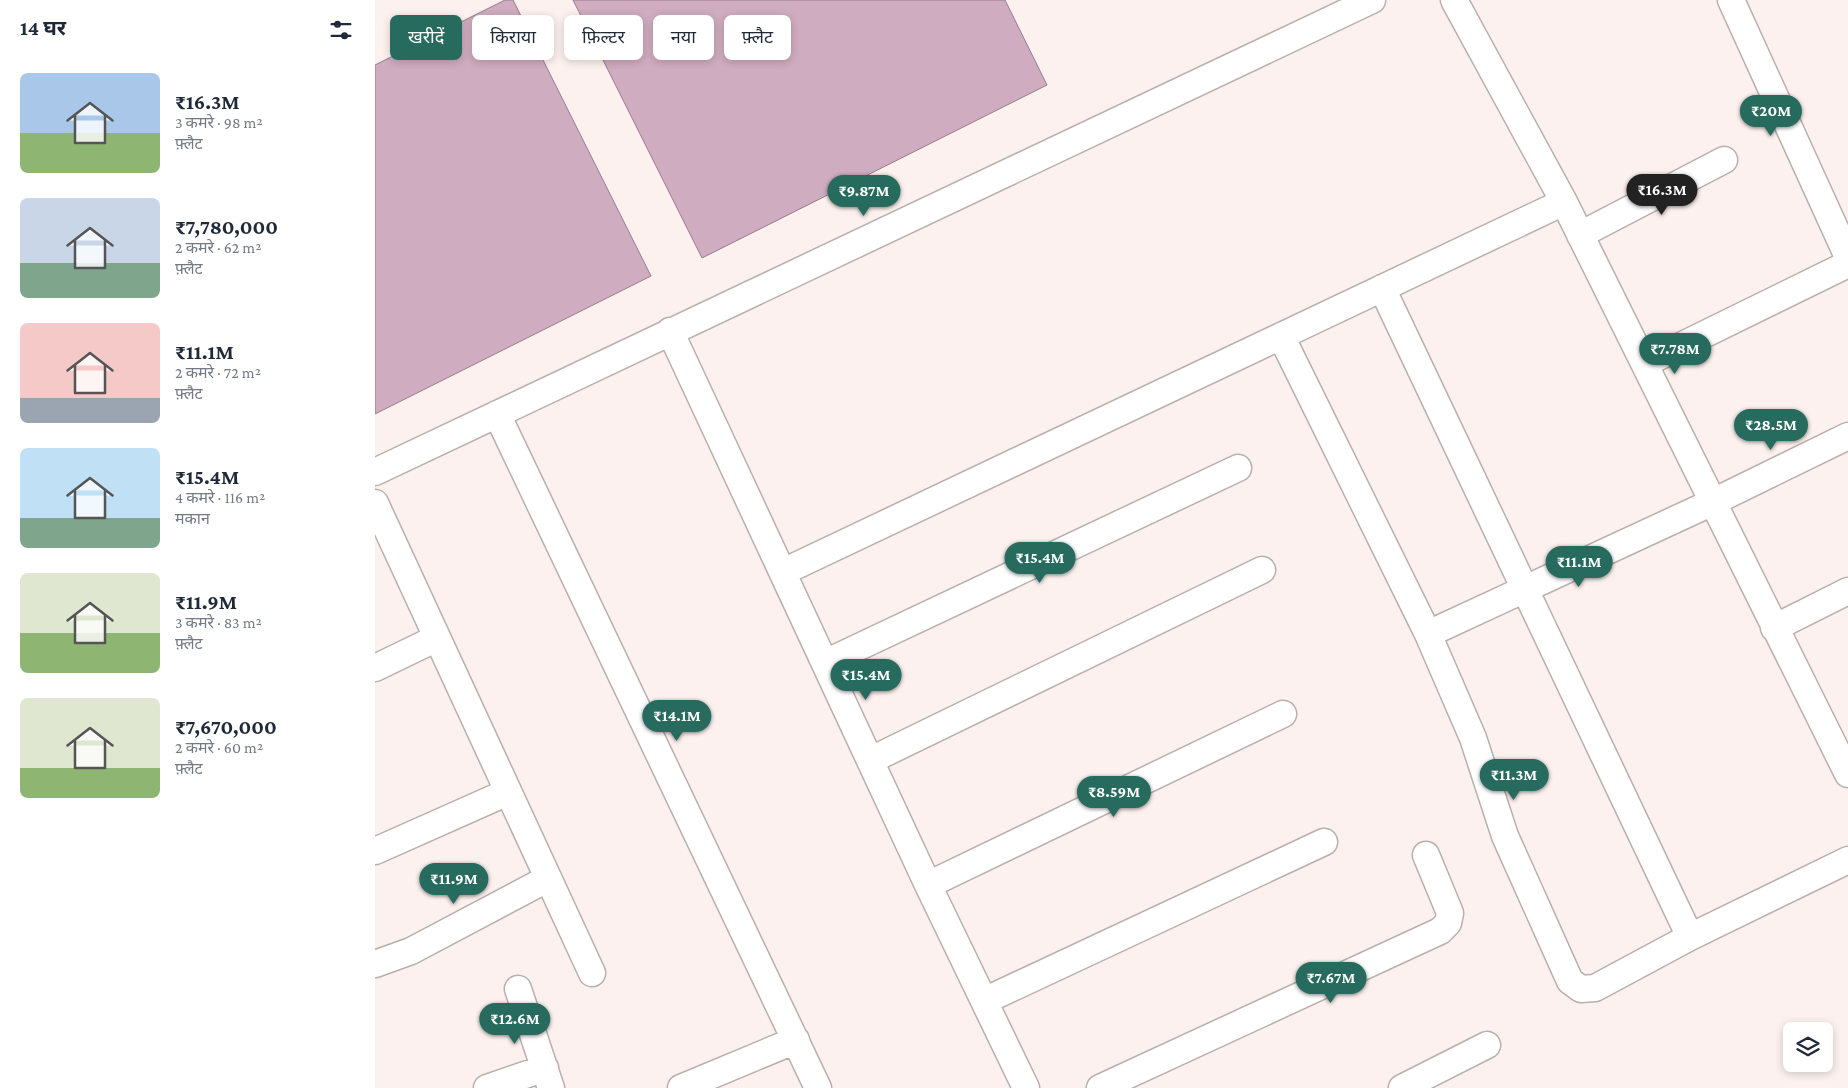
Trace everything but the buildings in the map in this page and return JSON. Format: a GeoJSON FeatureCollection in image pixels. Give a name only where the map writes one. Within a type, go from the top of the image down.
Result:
{"type":"FeatureCollection","features":[{"type":"Feature","properties":{"kind":"street"},"geometry":{"type":"LineString","coordinates":[[375,472],[1372,0]]}},
{"type":"Feature","properties":{"kind":"street"},"geometry":{"type":"LineString","coordinates":[[1454,0],[1564,202],[1646,364],[1774,628],[1845,759]]}},
{"type":"Feature","properties":{"kind":"street"},"geometry":{"type":"LineString","coordinates":[[1731,0],[1848,257]]}},
{"type":"Feature","properties":{"kind":"street"},"geometry":{"type":"LineString","coordinates":[[1580,234],[1725,160]]}},
{"type":"Feature","properties":{"kind":"street"},"geometry":{"type":"LineString","coordinates":[[783,572],[1564,202]]}},
{"type":"Feature","properties":{"kind":"street"},"geometry":{"type":"LineString","coordinates":[[1646,364],[1848,264]]}},
{"type":"Feature","properties":{"kind":"street"},"geometry":{"type":"LineString","coordinates":[[1382,288],[1690,937]]}},
{"type":"Feature","properties":{"kind":"street"},"geometry":{"type":"LineString","coordinates":[[670,331],[928,886],[1026,1088]]}},
{"type":"Feature","properties":{"kind":"street"},"geometry":{"type":"LineString","coordinates":[[1281,336],[1428,634],[1473,738],[1505,836],[1570,980],[1581,989],[1595,988],[1690,937],[1848,860]]}},
{"type":"Feature","properties":{"kind":"street"},"geometry":{"type":"LineString","coordinates":[[497,414],[819,1088]]}},
{"type":"Feature","properties":{"kind":"street"},"geometry":{"type":"LineString","coordinates":[[1428,634],[1713,502],[1848,436]]}},
{"type":"Feature","properties":{"kind":"street"},"geometry":{"type":"LineString","coordinates":[[825,663],[1238,468]]}},
{"type":"Feature","properties":{"kind":"street"},"geometry":{"type":"LineString","coordinates":[[375,503],[591,973]]}},
{"type":"Feature","properties":{"kind":"street"},"geometry":{"type":"LineString","coordinates":[[871,760],[1261,570]]}},
{"type":"Feature","properties":{"kind":"street"},"geometry":{"type":"LineString","coordinates":[[1774,628],[1848,591]]}},
{"type":"Feature","properties":{"kind":"street"},"geometry":{"type":"LineString","coordinates":[[375,668],[437,638]]}},
{"type":"Feature","properties":{"kind":"street"},"geometry":{"type":"LineString","coordinates":[[928,886],[1283,714]]}},
{"type":"Feature","properties":{"kind":"street"},"geometry":{"type":"LineString","coordinates":[[375,851],[508,792]]}},
{"type":"Feature","properties":{"kind":"street"},"geometry":{"type":"LineString","coordinates":[[984,1002],[1324,842]]}},
{"type":"Feature","properties":{"kind":"street"},"geometry":{"type":"LineString","coordinates":[[1101,1088],[1440,931],[1448,923],[1449,913],[1426,855]]}},
{"type":"Feature","properties":{"kind":"street"},"geometry":{"type":"LineString","coordinates":[[375,964],[411,951],[547,879]]}},
{"type":"Feature","properties":{"kind":"street"},"geometry":{"type":"LineString","coordinates":[[487,1088],[548,1078],[518,989]]}},
{"type":"Feature","properties":{"kind":"street"},"geometry":{"type":"LineString","coordinates":[[681,1088],[796,1040]]}},
{"type":"Feature","properties":{"kind":"street"},"geometry":{"type":"LineString","coordinates":[[1402,1088],[1487,1044]]}},
{"type":"Feature","properties":{"kind":"shaded area"},"geometry":{"type":"Polygon","coordinates":[[[505,0],[513,0],[520,15],[475,15],[505,0]]]}},
{"type":"Feature","properties":{"kind":"shaded area"},"geometry":{"type":"Polygon","coordinates":[[[573,0],[1005,0],[1047,85],[702,258],[603,60],[643,60],[643,15],[580,15],[573,0]]]}},
{"type":"Feature","properties":{"kind":"shaded area"},"geometry":{"type":"Polygon","coordinates":[[[472,16],[472,60],[543,60],[651,276],[375,414],[375,65],[390,58],[390,60],[462,60],[462,22],[472,16]]]}}]}
